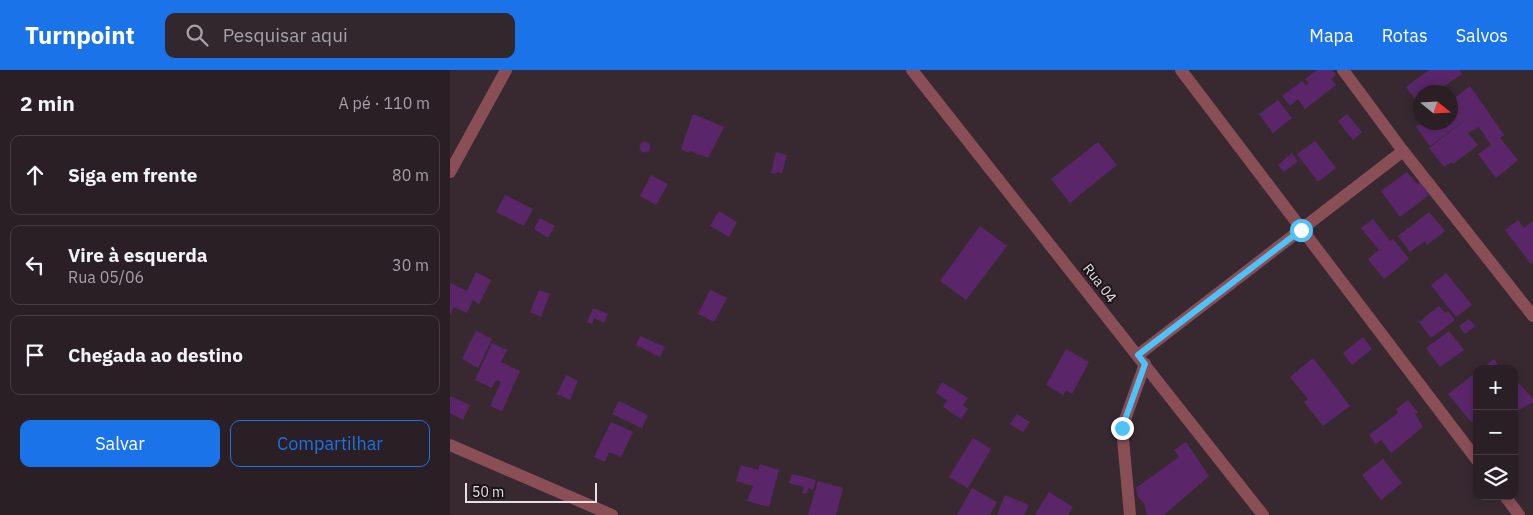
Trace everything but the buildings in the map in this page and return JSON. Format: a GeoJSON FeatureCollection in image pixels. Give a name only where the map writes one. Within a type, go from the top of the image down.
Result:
{"type":"FeatureCollection","features":[{"type":"Feature","properties":{"kind":"street"},"geometry":{"type":"LineString","coordinates":[[450,172],[506,70]]}},
{"type":"Feature","properties":{"kind":"street","name":"Rua 04"},"geometry":{"type":"LineString","coordinates":[[912,70],[1142,359],[1263,515]]}},
{"type":"Feature","properties":{"kind":"street"},"geometry":{"type":"LineString","coordinates":[[1181,70],[1473,455]]}},
{"type":"Feature","properties":{"kind":"street"},"geometry":{"type":"LineString","coordinates":[[1343,70],[1403,151],[1533,316]]}},
{"type":"Feature","properties":{"kind":"street"},"geometry":{"type":"LineString","coordinates":[[1130,515],[1122,428],[1142,359],[1301,230],[1403,151]]}},
{"type":"Feature","properties":{"kind":"street"},"geometry":{"type":"LineString","coordinates":[[450,446],[612,515]]}},
{"type":"Feature","properties":{"kind":"street"},"geometry":{"type":"LineString","coordinates":[[1508,500],[1519,515]]}},
{"type":"Feature","properties":{"kind":"route"},"geometry":{"type":"LineString","coordinates":[[1122,428],[1145,364],[1138,355],[1301,230]]}}]}
